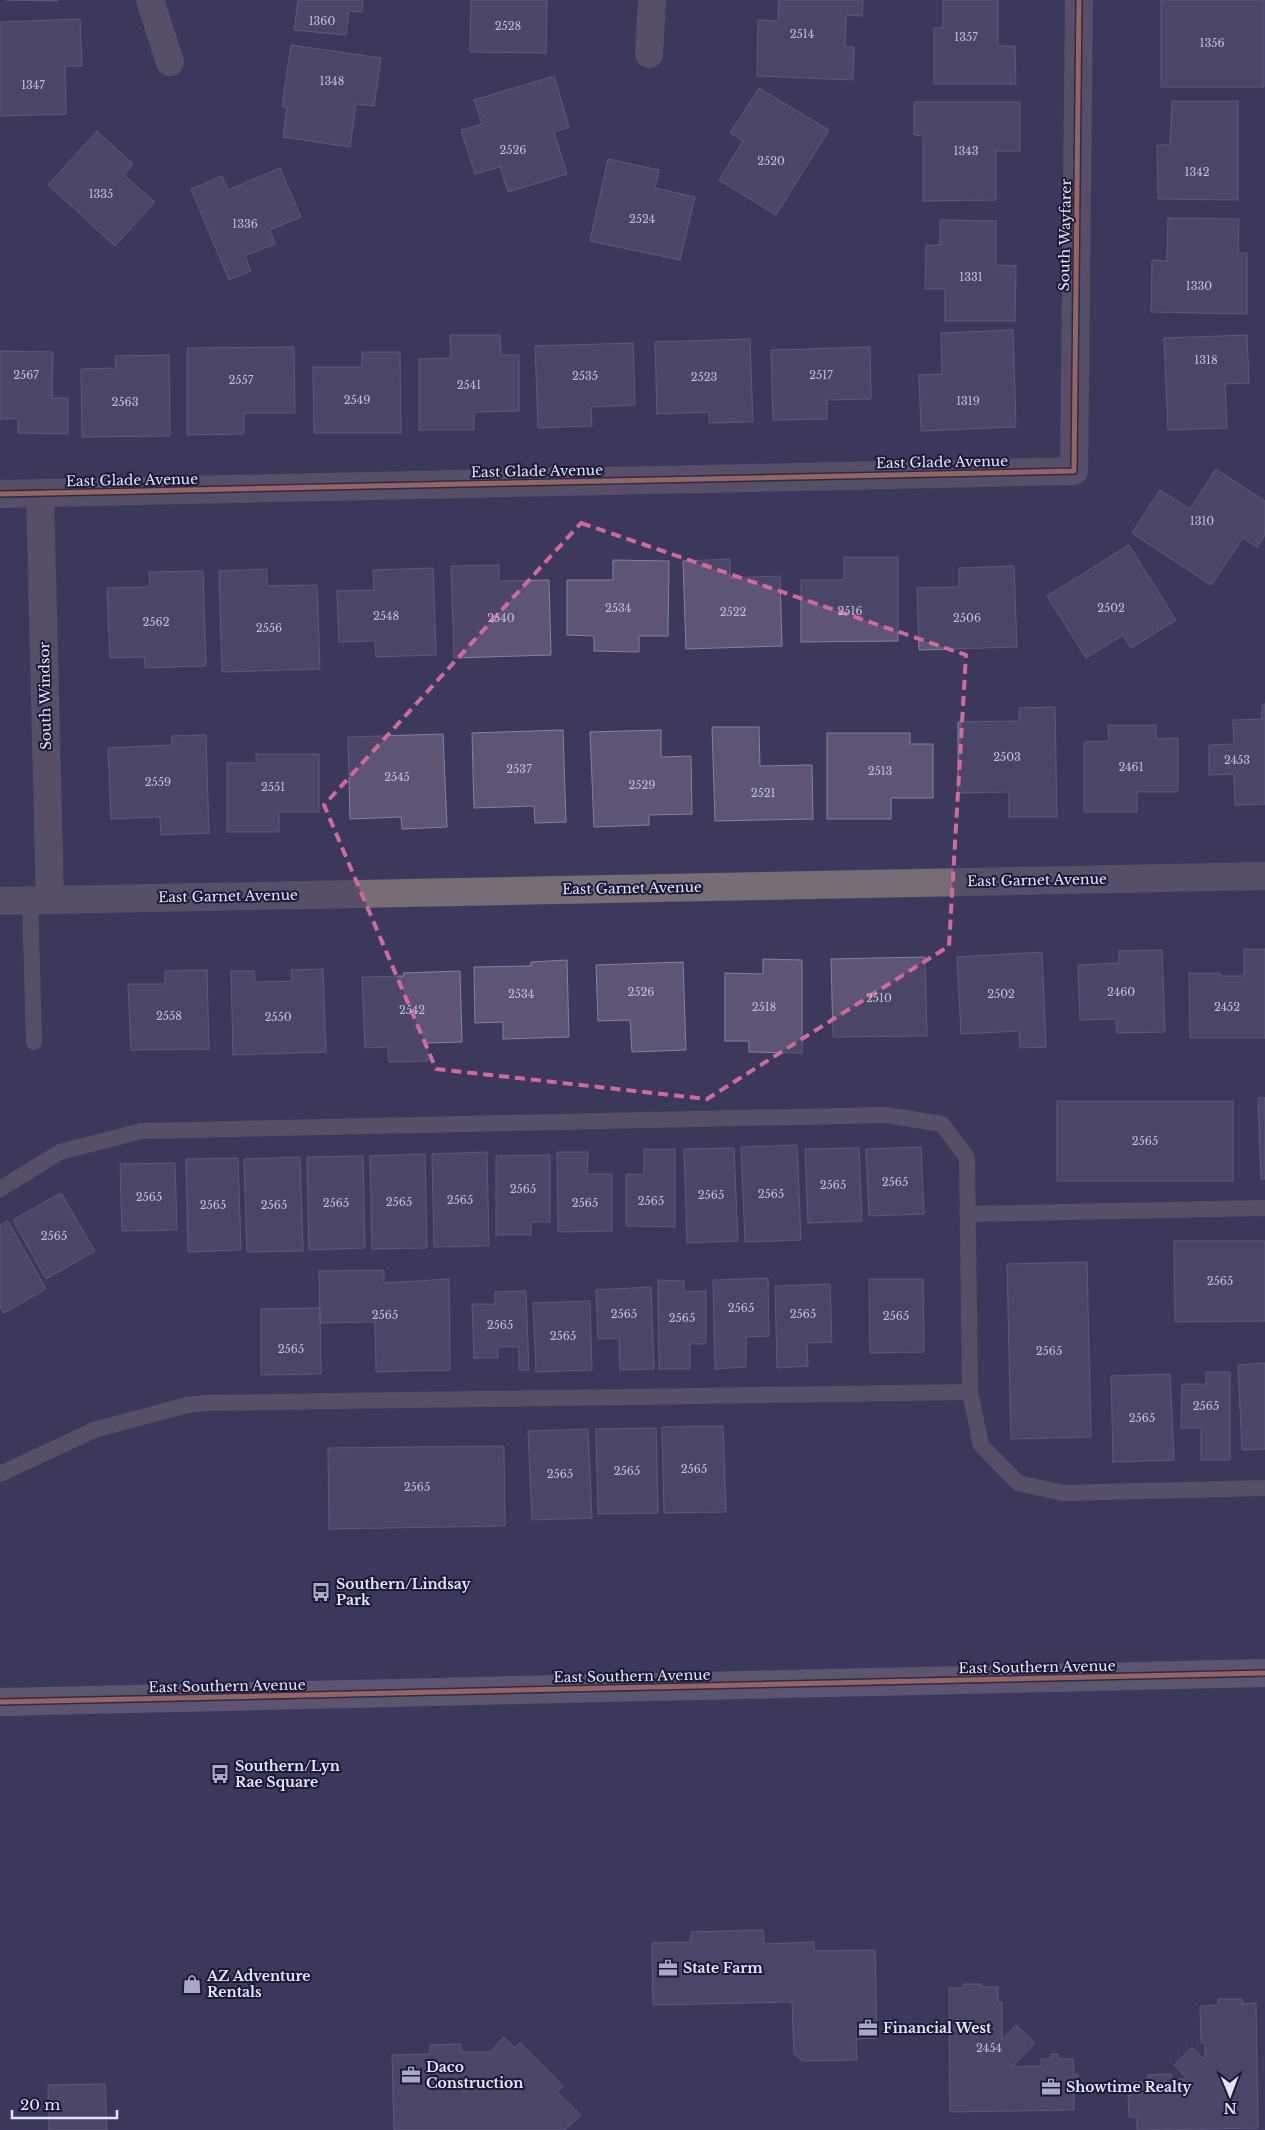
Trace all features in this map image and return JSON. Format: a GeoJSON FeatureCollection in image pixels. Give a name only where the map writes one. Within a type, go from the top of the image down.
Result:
{"type":"FeatureCollection","features":[{"type":"Feature","properties":{"kind":"main road","name":"East Southern Avenue"},"geometry":{"type":"LineString","coordinates":[[0,1702],[1265,1673]]}},
{"type":"Feature","properties":{"kind":"street"},"geometry":{"type":"LineString","coordinates":[[150,0],[170,62]]}},
{"type":"Feature","properties":{"kind":"street"},"geometry":{"type":"LineString","coordinates":[[649,54],[652,0]]}},
{"type":"Feature","properties":{"kind":"street","name":"South Wayfarer"},"geometry":{"type":"LineString","coordinates":[[1074,471],[1079,0]]}},
{"type":"Feature","properties":{"kind":"street","name":"East Glade Avenue"},"geometry":{"type":"LineString","coordinates":[[0,494],[1074,471]]}},
{"type":"Feature","properties":{"kind":"street","name":"South Windsor"},"geometry":{"type":"LineString","coordinates":[[40,493],[40,900]]}},
{"type":"Feature","properties":{"kind":"street","name":"East Garnet Avenue"},"geometry":{"type":"LineString","coordinates":[[0,901],[1265,876]]}},
{"type":"Feature","properties":{"kind":"lane"},"geometry":{"type":"LineString","coordinates":[[34,1042],[40,900]]}},
{"type":"Feature","properties":{"kind":"lane"},"geometry":{"type":"LineString","coordinates":[[0,1189],[60,1152],[141,1131],[886,1115],[942,1124],[967,1158],[970,1392],[982,1445],[1018,1483],[1063,1493],[1265,1488]]}},
{"type":"Feature","properties":{"kind":"lane"},"geometry":{"type":"LineString","coordinates":[[969,1214],[1265,1208]]}},
{"type":"Feature","properties":{"kind":"lane"},"geometry":{"type":"LineString","coordinates":[[0,1474],[94,1430],[187,1405],[206,1403],[970,1392]]}},
{"type":"Feature","properties":{"kind":"highlighted area"},"geometry":{"type":"Polygon","coordinates":[[[581,523],[966,655],[949,946],[707,1099],[436,1069],[324,805],[581,523]]]}},
{"type":"Feature","properties":{"kind":"building"},"geometry":{"type":"Polygon","coordinates":[[[6,0],[58,0],[58,1],[6,0]]]}},
{"type":"Feature","properties":{"kind":"building"},"geometry":{"type":"Polygon","coordinates":[[[298,0],[363,0],[362,12],[349,11],[346,35],[294,30],[298,0]]]}},
{"type":"Feature","properties":{"kind":"building"},"geometry":{"type":"Polygon","coordinates":[[[471,0],[547,0],[546,53],[470,52],[471,0]]]}},
{"type":"Feature","properties":{"kind":"building"},"geometry":{"type":"Polygon","coordinates":[[[779,0],[863,0],[862,16],[846,15],[845,47],[854,47],[853,80],[757,76],[758,20],[778,21],[779,0]]]}},
{"type":"Feature","properties":{"kind":"building"},"geometry":{"type":"Polygon","coordinates":[[[943,0],[998,0],[998,46],[1015,46],[1016,84],[934,84],[934,28],[943,28],[943,0]]]}},
{"type":"Feature","properties":{"kind":"building"},"geometry":{"type":"Polygon","coordinates":[[[1161,0],[1264,0],[1264,87],[1161,87],[1161,0]]]}},
{"type":"Feature","properties":{"kind":"building"},"geometry":{"type":"Polygon","coordinates":[[[80,19],[82,66],[65,66],[66,114],[0,116],[0,22],[80,19]]]}},
{"type":"Feature","properties":{"kind":"building"},"geometry":{"type":"Polygon","coordinates":[[[291,45],[381,58],[374,106],[356,104],[350,147],[283,137],[287,107],[282,106],[291,45]]]}},
{"type":"Feature","properties":{"kind":"building"},"geometry":{"type":"Polygon","coordinates":[[[554,76],[569,127],[554,132],[567,174],[508,192],[500,167],[475,174],[461,130],[482,124],[474,100],[554,76]]]}},
{"type":"Feature","properties":{"kind":"building"},"geometry":{"type":"Polygon","coordinates":[[[759,88],[829,130],[776,215],[719,180],[743,141],[730,133],[759,88]]]}},
{"type":"Feature","properties":{"kind":"building"},"geometry":{"type":"Polygon","coordinates":[[[1172,101],[1238,101],[1238,200],[1158,199],[1157,145],[1170,145],[1172,101]]]}},
{"type":"Feature","properties":{"kind":"building"},"geometry":{"type":"Polygon","coordinates":[[[914,102],[1020,102],[1020,151],[996,151],[996,200],[923,201],[923,136],[914,135],[914,102]]]}},
{"type":"Feature","properties":{"kind":"building"},"geometry":{"type":"Polygon","coordinates":[[[97,131],[133,164],[124,175],[155,202],[115,246],[48,185],[97,131]]]}},
{"type":"Feature","properties":{"kind":"building"},"geometry":{"type":"Polygon","coordinates":[[[608,159],[659,170],[655,188],[695,197],[680,260],[590,241],[608,159]]]}},
{"type":"Feature","properties":{"kind":"building"},"geometry":{"type":"Polygon","coordinates":[[[280,168],[301,217],[270,230],[275,244],[245,256],[251,271],[229,280],[191,189],[222,176],[228,190],[280,168]]]}},
{"type":"Feature","properties":{"kind":"building"},"geometry":{"type":"Polygon","coordinates":[[[1168,218],[1239,219],[1238,253],[1247,253],[1247,314],[1151,312],[1152,260],[1167,261],[1168,218]]]}},
{"type":"Feature","properties":{"kind":"building"},"geometry":{"type":"Polygon","coordinates":[[[940,220],[996,221],[996,265],[1016,266],[1015,321],[945,321],[945,289],[925,289],[926,245],[940,245],[940,220]]]}},
{"type":"Feature","properties":{"kind":"building"},"geometry":{"type":"Polygon","coordinates":[[[1013,330],[1016,427],[921,431],[919,375],[942,374],[941,333],[1013,330]]]}},
{"type":"Feature","properties":{"kind":"building"},"geometry":{"type":"Polygon","coordinates":[[[450,335],[500,335],[501,355],[519,355],[519,411],[474,412],[474,430],[419,430],[419,359],[451,358],[450,335]]]}},
{"type":"Feature","properties":{"kind":"building"},"geometry":{"type":"Polygon","coordinates":[[[1247,335],[1249,383],[1225,384],[1227,428],[1168,430],[1164,338],[1247,335]]]}},
{"type":"Feature","properties":{"kind":"building"},"geometry":{"type":"Polygon","coordinates":[[[750,339],[753,422],[709,423],[709,412],[657,414],[655,342],[750,339]]]}},
{"type":"Feature","properties":{"kind":"building"},"geometry":{"type":"Polygon","coordinates":[[[633,343],[635,405],[591,407],[592,426],[538,428],[535,346],[633,343]]]}},
{"type":"Feature","properties":{"kind":"building"},"geometry":{"type":"Polygon","coordinates":[[[294,347],[295,413],[244,413],[244,434],[187,435],[187,348],[294,347]]]}},
{"type":"Feature","properties":{"kind":"building"},"geometry":{"type":"Polygon","coordinates":[[[870,347],[871,399],[827,400],[827,419],[773,420],[771,350],[870,347]]]}},
{"type":"Feature","properties":{"kind":"building"},"geometry":{"type":"Polygon","coordinates":[[[0,351],[53,352],[52,398],[68,398],[68,434],[18,433],[18,419],[0,419],[0,351]]]}},
{"type":"Feature","properties":{"kind":"building"},"geometry":{"type":"Polygon","coordinates":[[[362,352],[400,352],[401,433],[314,433],[313,367],[362,367],[362,352]]]}},
{"type":"Feature","properties":{"kind":"building"},"geometry":{"type":"Polygon","coordinates":[[[169,355],[170,436],[82,437],[81,369],[116,368],[115,356],[169,355]]]}},
{"type":"Feature","properties":{"kind":"building"},"geometry":{"type":"Polygon","coordinates":[[[1216,469],[1265,501],[1265,535],[1257,547],[1243,538],[1211,585],[1132,533],[1160,490],[1190,509],[1216,469]]]}},
{"type":"Feature","properties":{"kind":"building"},"geometry":{"type":"Polygon","coordinates":[[[1129,545],[1176,620],[1131,648],[1123,635],[1086,658],[1047,596],[1129,545]]]}},
{"type":"Feature","properties":{"kind":"building"},"geometry":{"type":"Polygon","coordinates":[[[844,557],[898,557],[898,641],[801,642],[801,580],[844,580],[844,557]]]}},
{"type":"Feature","properties":{"kind":"building"},"geometry":{"type":"Polygon","coordinates":[[[730,559],[730,578],[780,576],[782,646],[686,649],[683,561],[730,559]]]}},
{"type":"Feature","properties":{"kind":"building"},"geometry":{"type":"Polygon","coordinates":[[[613,560],[669,561],[668,636],[639,636],[639,652],[594,651],[594,636],[567,635],[567,580],[613,580],[613,560]]]}},
{"type":"Feature","properties":{"kind":"building"},"geometry":{"type":"Polygon","coordinates":[[[499,565],[499,581],[549,580],[551,655],[454,658],[451,566],[499,565]]]}},
{"type":"Feature","properties":{"kind":"building"},"geometry":{"type":"Polygon","coordinates":[[[1014,566],[1017,647],[919,650],[917,588],[959,587],[959,568],[1014,566]]]}},
{"type":"Feature","properties":{"kind":"building"},"geometry":{"type":"Polygon","coordinates":[[[433,568],[436,655],[376,657],[375,641],[339,642],[337,591],[374,590],[373,570],[433,568]]]}},
{"type":"Feature","properties":{"kind":"building"},"geometry":{"type":"Polygon","coordinates":[[[267,569],[267,586],[317,585],[320,669],[222,672],[219,571],[267,569]]]}},
{"type":"Feature","properties":{"kind":"building"},"geometry":{"type":"Polygon","coordinates":[[[203,571],[206,666],[145,668],[144,657],[110,658],[107,588],[150,587],[149,572],[203,571]]]}},
{"type":"Feature","properties":{"kind":"building"},"geometry":{"type":"Polygon","coordinates":[[[1262,704],[1265,704],[1265,804],[1235,805],[1234,774],[1209,775],[1209,745],[1234,744],[1233,720],[1262,719],[1262,704]]]}},
{"type":"Feature","properties":{"kind":"building"},"geometry":{"type":"Polygon","coordinates":[[[1055,707],[1057,817],[1009,817],[1009,792],[958,793],[958,722],[1019,721],[1019,708],[1055,707]]]}},
{"type":"Feature","properties":{"kind":"building"},"geometry":{"type":"Polygon","coordinates":[[[1108,725],[1156,725],[1156,739],[1178,738],[1178,792],[1137,792],[1137,812],[1084,812],[1084,742],[1109,741],[1108,725]]]}},
{"type":"Feature","properties":{"kind":"building"},"geometry":{"type":"Polygon","coordinates":[[[712,727],[759,727],[760,766],[812,765],[813,819],[715,821],[712,727]]]}},
{"type":"Feature","properties":{"kind":"building"},"geometry":{"type":"Polygon","coordinates":[[[563,730],[566,822],[535,823],[534,806],[474,808],[472,733],[563,730]]]}},
{"type":"Feature","properties":{"kind":"building"},"geometry":{"type":"Polygon","coordinates":[[[661,730],[661,757],[691,756],[692,814],[649,815],[649,825],[594,827],[590,732],[661,730]]]}},
{"type":"Feature","properties":{"kind":"building"},"geometry":{"type":"Polygon","coordinates":[[[827,733],[910,733],[910,744],[933,744],[933,798],[891,798],[891,819],[827,819],[827,733]]]}},
{"type":"Feature","properties":{"kind":"building"},"geometry":{"type":"Polygon","coordinates":[[[443,734],[447,827],[402,829],[401,817],[350,819],[348,737],[443,734]]]}},
{"type":"Feature","properties":{"kind":"building"},"geometry":{"type":"Polygon","coordinates":[[[206,735],[209,833],[161,835],[160,817],[111,819],[108,748],[172,745],[171,736],[206,735]]]}},
{"type":"Feature","properties":{"kind":"building"},"geometry":{"type":"Polygon","coordinates":[[[256,754],[319,754],[319,812],[279,812],[279,832],[227,832],[227,763],[256,763],[256,754]]]}},
{"type":"Feature","properties":{"kind":"building"},"geometry":{"type":"Polygon","coordinates":[[[1244,949],[1265,949],[1265,1038],[1190,1038],[1189,973],[1220,973],[1220,976],[1244,976],[1244,949]]]}},
{"type":"Feature","properties":{"kind":"building"},"geometry":{"type":"Polygon","coordinates":[[[1162,950],[1165,1032],[1117,1033],[1116,1019],[1080,1020],[1078,965],[1119,963],[1119,951],[1162,950]]]}},
{"type":"Feature","properties":{"kind":"building"},"geometry":{"type":"Polygon","coordinates":[[[1042,952],[1046,1047],[1020,1048],[1019,1031],[961,1034],[957,957],[1042,952]]]}},
{"type":"Feature","properties":{"kind":"building"},"geometry":{"type":"Polygon","coordinates":[[[925,957],[927,1036],[833,1037],[831,959],[925,957]]]}},
{"type":"Feature","properties":{"kind":"building"},"geometry":{"type":"Polygon","coordinates":[[[763,959],[802,960],[802,1053],[749,1052],[749,1041],[725,1041],[725,973],[763,974],[763,959]]]}},
{"type":"Feature","properties":{"kind":"building"},"geometry":{"type":"Polygon","coordinates":[[[567,960],[569,1037],[503,1039],[503,1022],[475,1023],[474,967],[531,966],[531,962],[567,960]]]}},
{"type":"Feature","properties":{"kind":"building"},"geometry":{"type":"Polygon","coordinates":[[[683,962],[686,1050],[632,1052],[630,1020],[598,1021],[596,965],[683,962]]]}},
{"type":"Feature","properties":{"kind":"building"},"geometry":{"type":"Polygon","coordinates":[[[323,969],[326,1052],[233,1055],[231,971],[254,971],[255,982],[292,981],[291,970],[323,969]]]}},
{"type":"Feature","properties":{"kind":"building"},"geometry":{"type":"Polygon","coordinates":[[[207,970],[209,1049],[131,1050],[128,984],[165,984],[165,971],[207,970]]]}},
{"type":"Feature","properties":{"kind":"building"},"geometry":{"type":"Polygon","coordinates":[[[460,971],[462,1042],[427,1043],[428,1061],[389,1062],[388,1047],[365,1048],[362,977],[404,976],[403,973],[460,971]]]}},
{"type":"Feature","properties":{"kind":"building"},"geometry":{"type":"Polygon","coordinates":[[[1258,1098],[1265,1098],[1265,1179],[1261,1179],[1258,1098]]]}},
{"type":"Feature","properties":{"kind":"building"},"geometry":{"type":"Polygon","coordinates":[[[1057,1101],[1233,1101],[1233,1181],[1057,1181],[1057,1101]]]}},
{"type":"Feature","properties":{"kind":"building"},"geometry":{"type":"Polygon","coordinates":[[[797,1145],[801,1240],[745,1242],[741,1147],[797,1145]]]}},
{"type":"Feature","properties":{"kind":"building"},"geometry":{"type":"Polygon","coordinates":[[[921,1147],[924,1214],[869,1216],[866,1149],[921,1147]]]}},
{"type":"Feature","properties":{"kind":"building"},"geometry":{"type":"Polygon","coordinates":[[[734,1148],[738,1241],[687,1243],[684,1149],[734,1148]]]}},
{"type":"Feature","properties":{"kind":"building"},"geometry":{"type":"Polygon","coordinates":[[[859,1148],[862,1221],[808,1223],[805,1149],[859,1148]]]}},
{"type":"Feature","properties":{"kind":"building"},"geometry":{"type":"Polygon","coordinates":[[[644,1149],[675,1149],[675,1227],[626,1226],[626,1174],[644,1175],[644,1149]]]}},
{"type":"Feature","properties":{"kind":"building"},"geometry":{"type":"Polygon","coordinates":[[[487,1152],[489,1246],[434,1247],[432,1154],[487,1152]]]}},
{"type":"Feature","properties":{"kind":"building"},"geometry":{"type":"Polygon","coordinates":[[[557,1152],[588,1152],[587,1174],[612,1174],[612,1231],[558,1232],[557,1152]]]}},
{"type":"Feature","properties":{"kind":"building"},"geometry":{"type":"Polygon","coordinates":[[[425,1154],[427,1248],[372,1249],[370,1156],[425,1154]]]}},
{"type":"Feature","properties":{"kind":"building"},"geometry":{"type":"Polygon","coordinates":[[[550,1155],[550,1222],[531,1222],[531,1235],[496,1235],[496,1156],[550,1155]]]}},
{"type":"Feature","properties":{"kind":"building"},"geometry":{"type":"Polygon","coordinates":[[[363,1156],[365,1248],[309,1250],[307,1157],[363,1156]]]}},
{"type":"Feature","properties":{"kind":"building"},"geometry":{"type":"Polygon","coordinates":[[[300,1157],[303,1251],[247,1252],[244,1159],[300,1157]]]}},
{"type":"Feature","properties":{"kind":"building"},"geometry":{"type":"Polygon","coordinates":[[[238,1158],[241,1250],[188,1252],[186,1159],[238,1158]]]}},
{"type":"Feature","properties":{"kind":"building"},"geometry":{"type":"Polygon","coordinates":[[[175,1163],[177,1230],[122,1231],[120,1164],[175,1163]]]}},
{"type":"Feature","properties":{"kind":"building"},"geometry":{"type":"Polygon","coordinates":[[[61,1193],[95,1251],[46,1279],[13,1220],[61,1193]]]}},
{"type":"Feature","properties":{"kind":"building"},"geometry":{"type":"Polygon","coordinates":[[[8,1221],[46,1289],[4,1313],[0,1306],[0,1225],[8,1221]]]}},
{"type":"Feature","properties":{"kind":"building"},"geometry":{"type":"Polygon","coordinates":[[[1174,1241],[1265,1241],[1265,1321],[1175,1322],[1174,1241]]]}},
{"type":"Feature","properties":{"kind":"building"},"geometry":{"type":"Polygon","coordinates":[[[1087,1262],[1091,1437],[1011,1439],[1007,1264],[1087,1262]]]}},
{"type":"Feature","properties":{"kind":"building"},"geometry":{"type":"Polygon","coordinates":[[[384,1270],[384,1283],[449,1279],[450,1370],[376,1372],[375,1322],[320,1323],[319,1271],[384,1270]]]}},
{"type":"Feature","properties":{"kind":"building"},"geometry":{"type":"Polygon","coordinates":[[[768,1278],[769,1336],[746,1337],[746,1367],[715,1369],[713,1280],[768,1278]]]}},
{"type":"Feature","properties":{"kind":"building"},"geometry":{"type":"Polygon","coordinates":[[[869,1279],[923,1279],[924,1352],[870,1353],[869,1279]]]}},
{"type":"Feature","properties":{"kind":"building"},"geometry":{"type":"Polygon","coordinates":[[[658,1280],[684,1281],[684,1292],[706,1291],[706,1344],[690,1344],[690,1369],[659,1369],[658,1280]]]}},
{"type":"Feature","properties":{"kind":"building"},"geometry":{"type":"Polygon","coordinates":[[[830,1284],[832,1342],[807,1343],[808,1366],[777,1368],[775,1286],[830,1284]]]}},
{"type":"Feature","properties":{"kind":"building"},"geometry":{"type":"Polygon","coordinates":[[[651,1287],[654,1369],[620,1370],[619,1338],[598,1339],[596,1290],[651,1287]]]}},
{"type":"Feature","properties":{"kind":"building"},"geometry":{"type":"Polygon","coordinates":[[[526,1291],[529,1370],[519,1370],[519,1347],[498,1347],[498,1358],[474,1358],[472,1304],[495,1304],[495,1292],[526,1291]]]}},
{"type":"Feature","properties":{"kind":"building"},"geometry":{"type":"Polygon","coordinates":[[[590,1301],[592,1370],[536,1372],[533,1303],[590,1301]]]}},
{"type":"Feature","properties":{"kind":"building"},"geometry":{"type":"Polygon","coordinates":[[[320,1308],[321,1374],[261,1375],[261,1309],[320,1308]]]}},
{"type":"Feature","properties":{"kind":"building"},"geometry":{"type":"Polygon","coordinates":[[[1265,1363],[1265,1449],[1242,1450],[1238,1365],[1265,1363]]]}},
{"type":"Feature","properties":{"kind":"building"},"geometry":{"type":"Polygon","coordinates":[[[1206,1372],[1230,1372],[1230,1460],[1201,1460],[1201,1428],[1181,1428],[1182,1384],[1206,1384],[1206,1372]]]}},
{"type":"Feature","properties":{"kind":"building"},"geometry":{"type":"Polygon","coordinates":[[[1170,1374],[1174,1460],[1113,1462],[1111,1376],[1170,1374]]]}},
{"type":"Feature","properties":{"kind":"building"},"geometry":{"type":"Polygon","coordinates":[[[723,1426],[726,1512],[664,1513],[662,1427],[723,1426]]]}},
{"type":"Feature","properties":{"kind":"building"},"geometry":{"type":"Polygon","coordinates":[[[656,1428],[658,1513],[598,1514],[596,1429],[656,1428]]]}},
{"type":"Feature","properties":{"kind":"building"},"geometry":{"type":"Polygon","coordinates":[[[588,1429],[592,1518],[532,1520],[528,1431],[588,1429]]]}},
{"type":"Feature","properties":{"kind":"building"},"geometry":{"type":"Polygon","coordinates":[[[504,1446],[505,1526],[329,1529],[328,1448],[504,1446]]]}},
{"type":"Feature","properties":{"kind":"building"},"geometry":{"type":"Polygon","coordinates":[[[763,1930],[764,1944],[814,1942],[814,1951],[875,1950],[877,2038],[856,2039],[857,2060],[803,2061],[794,2054],[792,2002],[653,2005],[652,1943],[691,1942],[691,1932],[763,1930]]]}},
{"type":"Feature","properties":{"kind":"building"},"geometry":{"type":"Polygon","coordinates":[[[964,1984],[998,1987],[998,2002],[1002,2002],[1002,2040],[1016,2025],[1035,2043],[1012,2067],[1041,2066],[1041,2059],[1051,2059],[1051,2054],[1058,2054],[1058,2059],[1073,2059],[1074,2074],[1078,2074],[1078,2093],[1074,2093],[1074,2110],[950,2112],[949,1988],[964,1988],[964,1984]]]}},
{"type":"Feature","properties":{"kind":"building"},"geometry":{"type":"Polygon","coordinates":[[[1218,1999],[1242,1999],[1242,2004],[1256,2003],[1258,2128],[1137,2130],[1137,2117],[1129,2117],[1128,2095],[1132,2095],[1132,2082],[1148,2082],[1148,2075],[1171,2074],[1171,2079],[1187,2079],[1174,2065],[1192,2047],[1205,2060],[1205,2043],[1201,2043],[1200,2006],[1218,2005],[1218,1999]]]}},
{"type":"Feature","properties":{"kind":"building"},"geometry":{"type":"Polygon","coordinates":[[[504,2037],[515,2048],[520,2043],[563,2086],[557,2092],[581,2115],[565,2130],[394,2130],[392,2055],[430,2054],[430,2045],[461,2044],[461,2052],[491,2052],[504,2037]]]}},
{"type":"Feature","properties":{"kind":"building"},"geometry":{"type":"Polygon","coordinates":[[[105,2084],[107,2130],[49,2130],[48,2085],[105,2084]]]}},
{"type":"Feature","properties":{"kind":"cycle path"},"geometry":{"type":"LineString","coordinates":[[0,494],[1074,471],[1079,0]]}},
{"type":"Feature","properties":{"kind":"cycle path"},"geometry":{"type":"LineString","coordinates":[[0,1702],[1265,1673]]}},
{"type":"Feature","properties":{"kind":"place","name":"Southern/Lindsay Park"},"geometry":{"type":"Point","coordinates":[321,1592]}},
{"type":"Feature","properties":{"kind":"place","name":"Southern/Lyn Rae Square"},"geometry":{"type":"Point","coordinates":[220,1774]}},
{"type":"Feature","properties":{"kind":"place","name":"State Farm"},"geometry":{"type":"Point","coordinates":[668,1968]}},
{"type":"Feature","properties":{"kind":"place","name":"AZ Adventure Rentals"},"geometry":{"type":"Point","coordinates":[192,1984]}},
{"type":"Feature","properties":{"kind":"place","name":"Financial West"},"geometry":{"type":"Point","coordinates":[868,2028]}},
{"type":"Feature","properties":{"kind":"place","name":"Daco Construction"},"geometry":{"type":"Point","coordinates":[411,2075]}},
{"type":"Feature","properties":{"kind":"place","name":"Showtime Realty"},"geometry":{"type":"Point","coordinates":[1051,2087]}}]}
